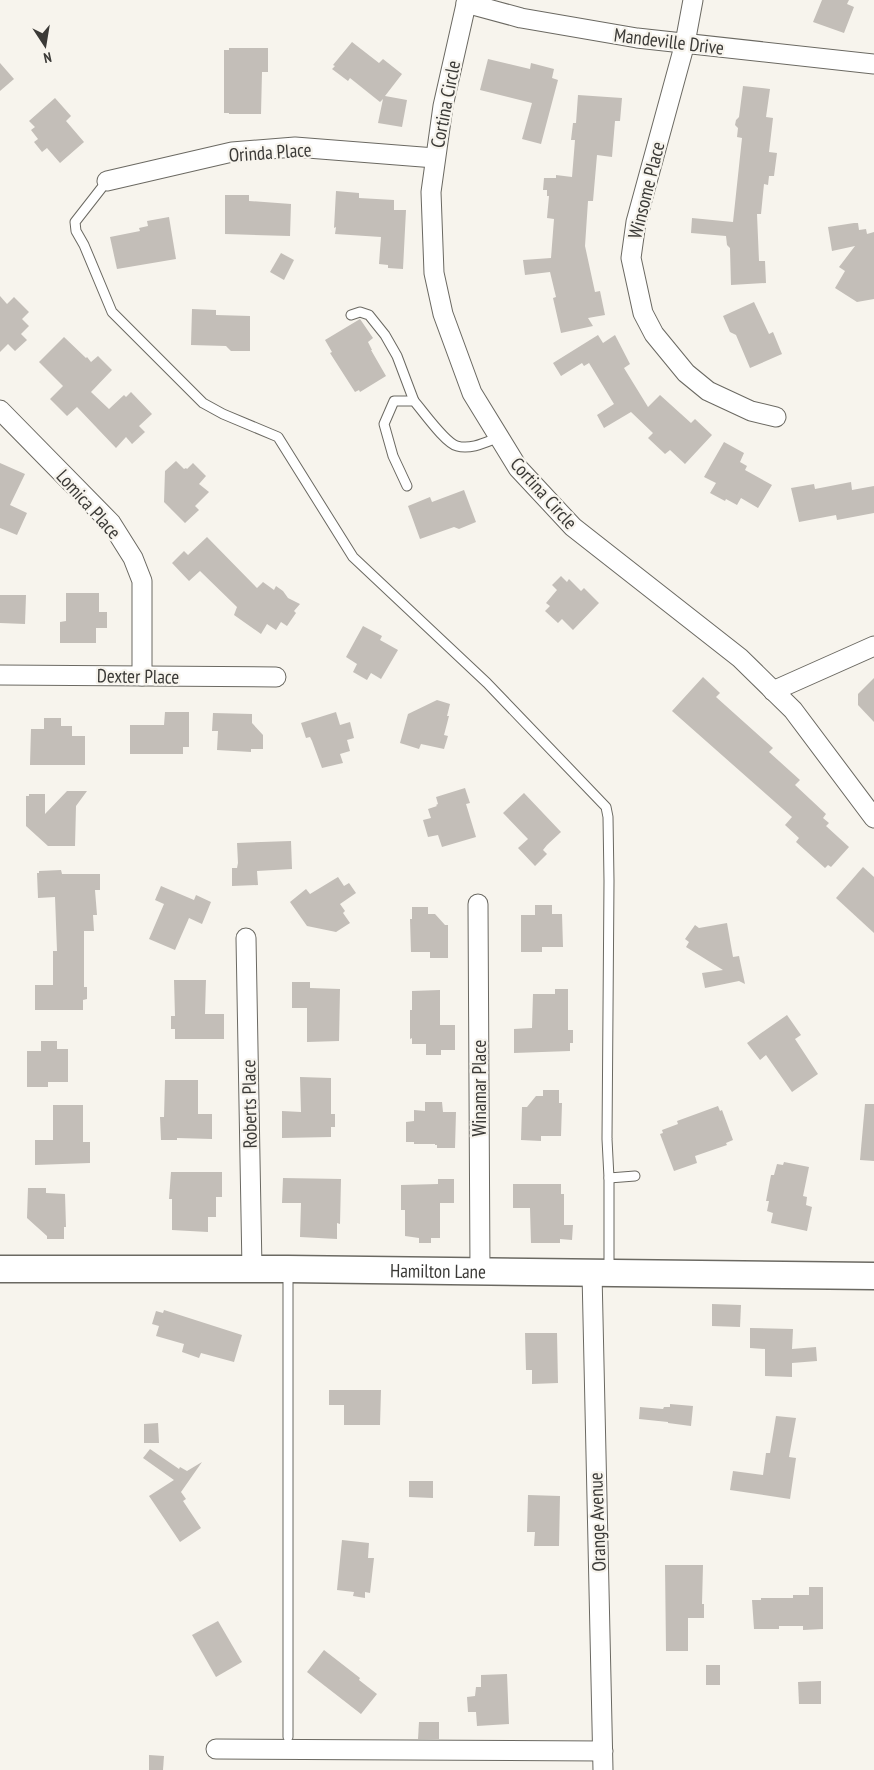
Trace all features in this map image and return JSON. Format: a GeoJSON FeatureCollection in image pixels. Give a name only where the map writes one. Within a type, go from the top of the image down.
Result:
{"type":"FeatureCollection","features":[{"type":"Feature","properties":{"kind":"street","name":"Winsome Place"},"geometry":{"type":"LineString","coordinates":[[693,0],[685,43],[636,222],[631,258],[643,313],[654,334],[686,373],[708,391],[751,411],[776,417]]}},
{"type":"Feature","properties":{"kind":"street","name":"Mandeville Drive"},"geometry":{"type":"LineString","coordinates":[[467,1],[521,18],[637,38],[874,64]]}},
{"type":"Feature","properties":{"kind":"street","name":"Cortina Circle"},"geometry":{"type":"LineString","coordinates":[[467,1],[443,106],[430,192],[434,264],[443,314],[472,393],[518,468],[572,527],[740,658],[793,710],[874,818]]}},
{"type":"Feature","properties":{"kind":"street","name":"Orinda Place"},"geometry":{"type":"LineString","coordinates":[[107,181],[232,152],[295,147],[435,158]]}},
{"type":"Feature","properties":{"kind":"street","name":"Lomica Place"},"geometry":{"type":"LineString","coordinates":[[0,410],[111,523],[133,558],[142,581],[142,676]]}},
{"type":"Feature","properties":{"kind":"street"},"geometry":{"type":"LineString","coordinates":[[773,691],[874,646]]}},
{"type":"Feature","properties":{"kind":"street","name":"Dexter Place"},"geometry":{"type":"LineString","coordinates":[[0,675],[276,677]]}},
{"type":"Feature","properties":{"kind":"street","name":"Winamar Place"},"geometry":{"type":"LineString","coordinates":[[478,904],[480,1271]]}},
{"type":"Feature","properties":{"kind":"street","name":"Roberts Place"},"geometry":{"type":"LineString","coordinates":[[246,938],[252,1270]]}},
{"type":"Feature","properties":{"kind":"street","name":"Hamilton Lane"},"geometry":{"type":"LineString","coordinates":[[0,1269],[288,1269],[874,1276]]}},
{"type":"Feature","properties":{"kind":"street","name":"Orange Avenue"},"geometry":{"type":"LineString","coordinates":[[600,1274],[603,1770]]}},
{"type":"Feature","properties":{"kind":"street"},"geometry":{"type":"LineString","coordinates":[[216,1749],[603,1751]]}},
{"type":"Feature","properties":{"kind":"lane"},"geometry":{"type":"LineString","coordinates":[[107,181],[75,222],[76,231],[84,245],[112,312],[203,403],[223,414],[278,437],[353,557],[487,683],[606,807],[608,817],[609,881],[606,1139],[609,1178],[600,1274]]}},
{"type":"Feature","properties":{"kind":"lane"},"geometry":{"type":"LineString","coordinates":[[351,315],[360,312],[369,315],[385,335],[397,356],[414,401],[442,435],[456,446],[478,446],[499,437]]}},
{"type":"Feature","properties":{"kind":"lane"},"geometry":{"type":"LineString","coordinates":[[407,486],[393,456],[384,424],[394,401],[414,401]]}},
{"type":"Feature","properties":{"kind":"lane"},"geometry":{"type":"LineString","coordinates":[[609,1178],[635,1176]]}},
{"type":"Feature","properties":{"kind":"lane"},"geometry":{"type":"LineString","coordinates":[[288,1269],[288,1737]]}},
{"type":"Feature","properties":{"kind":"building"},"geometry":{"type":"Polygon","coordinates":[[[822,0],[849,0],[847,4],[854,7],[844,33],[813,22],[822,0]]]}},
{"type":"Feature","properties":{"kind":"building"},"geometry":{"type":"Polygon","coordinates":[[[352,42],[379,63],[383,59],[402,74],[385,96],[407,100],[402,127],[378,123],[383,99],[380,102],[350,78],[348,81],[332,69],[335,66],[333,65],[352,42]]]}},
{"type":"Feature","properties":{"kind":"building"},"geometry":{"type":"Polygon","coordinates":[[[229,48],[268,48],[268,72],[262,72],[261,114],[224,113],[224,50],[229,50],[229,48]]]}},
{"type":"Feature","properties":{"kind":"building"},"geometry":{"type":"Polygon","coordinates":[[[488,59],[530,69],[531,63],[554,69],[552,78],[558,80],[541,144],[522,139],[532,103],[480,90],[488,59]]]}},
{"type":"Feature","properties":{"kind":"building"},"geometry":{"type":"Polygon","coordinates":[[[0,63],[14,79],[0,91],[0,63]]]}},
{"type":"Feature","properties":{"kind":"building"},"geometry":{"type":"Polygon","coordinates":[[[743,86],[770,89],[766,117],[773,118],[769,152],[777,153],[774,176],[769,176],[768,185],[764,184],[761,214],[757,214],[759,261],[765,261],[766,283],[731,285],[730,248],[727,245],[726,236],[691,233],[692,218],[733,222],[742,138],[737,137],[738,128],[735,125],[739,117],[743,86]]]}},
{"type":"Feature","properties":{"kind":"building"},"geometry":{"type":"Polygon","coordinates":[[[578,95],[622,98],[620,121],[615,121],[612,157],[597,155],[593,201],[588,201],[585,246],[595,292],[600,291],[605,315],[588,318],[593,326],[561,333],[553,298],[556,297],[550,272],[525,275],[523,260],[551,258],[554,219],[547,218],[549,196],[547,196],[547,190],[543,190],[544,178],[556,178],[556,175],[572,177],[575,140],[571,140],[573,123],[576,123],[578,95]]]}},
{"type":"Feature","properties":{"kind":"building"},"geometry":{"type":"Polygon","coordinates":[[[55,98],[71,116],[66,121],[84,142],[60,163],[47,148],[42,152],[34,142],[38,139],[31,130],[35,127],[29,121],[55,98]]]}},
{"type":"Feature","properties":{"kind":"building"},"geometry":{"type":"Polygon","coordinates":[[[336,191],[359,193],[359,198],[394,200],[394,210],[406,210],[403,269],[388,268],[388,265],[379,264],[381,237],[335,234],[336,191]]]}},
{"type":"Feature","properties":{"kind":"building"},"geometry":{"type":"Polygon","coordinates":[[[225,195],[249,195],[249,201],[291,204],[290,236],[225,234],[225,195]]]}},
{"type":"Feature","properties":{"kind":"building"},"geometry":{"type":"Polygon","coordinates":[[[169,217],[176,259],[117,269],[110,237],[140,231],[139,228],[148,226],[147,221],[169,217]]]}},
{"type":"Feature","properties":{"kind":"building"},"geometry":{"type":"Polygon","coordinates":[[[858,223],[859,230],[866,229],[867,234],[874,232],[874,299],[857,302],[835,288],[845,271],[839,267],[855,246],[832,251],[828,227],[858,223]]]}},
{"type":"Feature","properties":{"kind":"building"},"geometry":{"type":"Polygon","coordinates":[[[281,253],[294,260],[284,280],[270,272],[281,253]]]}},
{"type":"Feature","properties":{"kind":"building"},"geometry":{"type":"Polygon","coordinates":[[[0,296],[7,304],[14,297],[29,312],[22,319],[29,326],[21,334],[27,340],[15,351],[8,344],[0,352],[0,296]]]}},
{"type":"Feature","properties":{"kind":"building"},"geometry":{"type":"Polygon","coordinates":[[[754,302],[769,334],[773,332],[782,354],[750,368],[736,335],[730,332],[723,316],[754,302]]]}},
{"type":"Feature","properties":{"kind":"building"},"geometry":{"type":"Polygon","coordinates":[[[192,309],[216,310],[216,315],[250,316],[250,351],[231,351],[226,346],[191,345],[192,309]]]}},
{"type":"Feature","properties":{"kind":"building"},"geometry":{"type":"Polygon","coordinates":[[[360,319],[373,338],[368,342],[386,376],[360,392],[359,390],[355,392],[330,353],[332,352],[325,340],[360,319]]]}},
{"type":"Feature","properties":{"kind":"building"},"geometry":{"type":"Polygon","coordinates":[[[598,335],[603,343],[615,335],[630,364],[624,368],[648,407],[660,395],[691,423],[695,419],[712,435],[685,464],[670,450],[665,454],[648,438],[653,433],[631,412],[604,428],[597,415],[614,404],[589,363],[584,366],[582,363],[561,376],[553,363],[598,335]]]}},
{"type":"Feature","properties":{"kind":"building"},"geometry":{"type":"Polygon","coordinates":[[[64,337],[91,362],[98,356],[112,370],[91,392],[109,409],[124,395],[126,397],[131,392],[152,414],[139,426],[145,432],[132,444],[126,437],[116,448],[77,407],[67,416],[50,399],[63,386],[39,362],[64,337]]]}},
{"type":"Feature","properties":{"kind":"building"},"geometry":{"type":"Polygon","coordinates":[[[724,442],[744,453],[740,462],[747,466],[745,470],[772,485],[758,508],[741,498],[737,505],[710,493],[716,483],[704,477],[724,442]]]}},
{"type":"Feature","properties":{"kind":"building"},"geometry":{"type":"Polygon","coordinates":[[[176,461],[184,469],[187,469],[193,463],[206,476],[199,484],[209,492],[195,506],[199,510],[185,523],[164,502],[165,471],[176,461]]]}},
{"type":"Feature","properties":{"kind":"building"},"geometry":{"type":"Polygon","coordinates":[[[0,463],[25,474],[10,505],[27,513],[17,535],[0,528],[0,463]]]}},
{"type":"Feature","properties":{"kind":"building"},"geometry":{"type":"Polygon","coordinates":[[[851,482],[852,490],[874,486],[874,513],[837,520],[836,515],[799,522],[791,488],[814,484],[815,489],[851,482]]]}},
{"type":"Feature","properties":{"kind":"building"},"geometry":{"type":"Polygon","coordinates":[[[464,490],[476,522],[459,529],[454,527],[420,539],[408,506],[430,497],[432,502],[464,490]]]}},
{"type":"Feature","properties":{"kind":"building"},"geometry":{"type":"Polygon","coordinates":[[[207,537],[257,588],[263,582],[274,590],[276,586],[288,598],[300,604],[294,611],[296,613],[287,626],[281,622],[276,630],[267,624],[261,634],[234,615],[237,607],[200,571],[189,581],[172,563],[184,551],[188,555],[207,537]]]}},
{"type":"Feature","properties":{"kind":"building"},"geometry":{"type":"Polygon","coordinates":[[[561,576],[567,582],[569,579],[581,591],[584,588],[599,603],[573,630],[562,619],[558,623],[545,611],[550,606],[546,603],[557,590],[552,585],[561,576]]]}},
{"type":"Feature","properties":{"kind":"building"},"geometry":{"type":"Polygon","coordinates":[[[66,593],[99,593],[99,612],[107,612],[107,628],[96,628],[96,643],[60,643],[60,622],[66,621],[66,593]]]}},
{"type":"Feature","properties":{"kind":"building"},"geometry":{"type":"Polygon","coordinates":[[[0,595],[26,595],[25,624],[0,623],[0,595]]]}},
{"type":"Feature","properties":{"kind":"building"},"geometry":{"type":"Polygon","coordinates":[[[363,626],[382,636],[380,640],[398,650],[381,679],[371,673],[367,680],[353,672],[357,664],[346,657],[363,626]]]}},
{"type":"Feature","properties":{"kind":"building"},"geometry":{"type":"Polygon","coordinates":[[[703,677],[720,693],[716,697],[773,748],[769,752],[800,780],[795,785],[826,814],[823,818],[829,823],[826,826],[849,847],[831,867],[828,865],[825,868],[796,842],[799,838],[785,825],[792,817],[672,711],[703,677]]]}},
{"type":"Feature","properties":{"kind":"building"},"geometry":{"type":"Polygon","coordinates":[[[874,678],[874,722],[858,705],[858,694],[874,678]]]}},
{"type":"Feature","properties":{"kind":"building"},"geometry":{"type":"Polygon","coordinates":[[[437,700],[450,704],[444,735],[448,736],[444,749],[421,744],[419,749],[400,743],[408,714],[437,700]]]}},
{"type":"Feature","properties":{"kind":"building"},"geometry":{"type":"Polygon","coordinates":[[[165,712],[189,712],[189,747],[183,747],[183,754],[130,754],[130,725],[164,725],[165,712]]]}},
{"type":"Feature","properties":{"kind":"building"},"geometry":{"type":"Polygon","coordinates":[[[336,712],[340,725],[350,722],[354,738],[347,740],[350,751],[340,754],[343,763],[322,768],[312,741],[310,737],[306,738],[301,723],[336,712]]]}},
{"type":"Feature","properties":{"kind":"building"},"geometry":{"type":"Polygon","coordinates":[[[213,713],[252,714],[252,723],[263,735],[263,749],[251,749],[251,752],[217,750],[218,731],[212,731],[213,713]]]}},
{"type":"Feature","properties":{"kind":"building"},"geometry":{"type":"Polygon","coordinates":[[[44,718],[61,718],[61,726],[72,726],[72,736],[85,736],[85,765],[30,765],[31,729],[44,729],[44,718]]]}},
{"type":"Feature","properties":{"kind":"building"},"geometry":{"type":"Polygon","coordinates":[[[465,788],[470,803],[466,804],[476,837],[442,847],[438,835],[428,837],[423,820],[431,818],[428,809],[437,806],[436,797],[465,788]]]}},
{"type":"Feature","properties":{"kind":"building"},"geometry":{"type":"Polygon","coordinates":[[[67,791],[87,791],[76,806],[75,846],[48,846],[26,826],[26,796],[29,796],[29,794],[45,794],[45,814],[67,791]]]}},
{"type":"Feature","properties":{"kind":"building"},"geometry":{"type":"Polygon","coordinates":[[[524,793],[561,832],[543,850],[547,854],[535,866],[518,848],[528,839],[503,813],[524,793]]]}},
{"type":"Feature","properties":{"kind":"building"},"geometry":{"type":"Polygon","coordinates":[[[291,841],[292,869],[257,871],[258,885],[232,886],[232,868],[237,868],[238,863],[237,843],[291,841]]]}},
{"type":"Feature","properties":{"kind":"building"},"geometry":{"type":"Polygon","coordinates":[[[863,867],[874,877],[874,933],[836,898],[863,867]]]}},
{"type":"Feature","properties":{"kind":"building"},"geometry":{"type":"Polygon","coordinates":[[[61,870],[62,874],[100,874],[100,890],[95,890],[97,915],[93,915],[94,931],[84,931],[84,987],[87,987],[87,999],[83,1000],[83,1010],[35,1010],[35,985],[53,985],[53,951],[57,951],[55,897],[38,898],[37,873],[39,871],[61,870]]]}},
{"type":"Feature","properties":{"kind":"building"},"geometry":{"type":"Polygon","coordinates":[[[338,877],[344,886],[349,883],[356,893],[340,904],[345,911],[343,913],[350,923],[336,932],[307,926],[290,902],[306,889],[310,894],[338,877]]]}},
{"type":"Feature","properties":{"kind":"building"},"geometry":{"type":"Polygon","coordinates":[[[161,886],[194,900],[196,895],[211,902],[202,924],[189,918],[175,950],[149,939],[164,904],[155,900],[161,886]]]}},
{"type":"Feature","properties":{"kind":"building"},"geometry":{"type":"Polygon","coordinates":[[[535,905],[552,905],[552,914],[562,914],[563,947],[542,947],[542,952],[521,952],[521,915],[535,915],[535,905]]]}},
{"type":"Feature","properties":{"kind":"building"},"geometry":{"type":"Polygon","coordinates":[[[412,907],[428,907],[428,914],[435,914],[445,925],[448,925],[448,958],[430,958],[430,952],[411,952],[410,919],[412,919],[412,907]]]}},
{"type":"Feature","properties":{"kind":"building"},"geometry":{"type":"Polygon","coordinates":[[[727,923],[733,957],[739,956],[745,984],[739,981],[705,988],[702,973],[723,970],[686,947],[689,942],[685,939],[695,925],[699,928],[727,923]]]}},
{"type":"Feature","properties":{"kind":"building"},"geometry":{"type":"Polygon","coordinates":[[[174,980],[206,980],[205,1014],[224,1014],[224,1039],[175,1039],[175,1029],[171,1029],[171,1016],[175,1016],[174,980]]]}},
{"type":"Feature","properties":{"kind":"building"},"geometry":{"type":"Polygon","coordinates":[[[292,982],[310,982],[310,988],[340,989],[339,1041],[307,1042],[307,1008],[292,1008],[292,982]]]}},
{"type":"Feature","properties":{"kind":"building"},"geometry":{"type":"Polygon","coordinates":[[[555,989],[568,989],[568,1030],[573,1030],[573,1043],[570,1043],[570,1051],[514,1053],[514,1029],[532,1028],[533,994],[555,994],[555,989]]]}},
{"type":"Feature","properties":{"kind":"building"},"geometry":{"type":"Polygon","coordinates":[[[440,990],[440,1025],[455,1025],[455,1050],[441,1050],[441,1055],[426,1055],[426,1044],[412,1044],[412,1038],[410,1039],[412,991],[440,990]]]}},
{"type":"Feature","properties":{"kind":"building"},"geometry":{"type":"Polygon","coordinates":[[[787,1015],[801,1035],[795,1039],[818,1074],[792,1092],[766,1055],[760,1060],[747,1043],[787,1015]]]}},
{"type":"Feature","properties":{"kind":"building"},"geometry":{"type":"Polygon","coordinates":[[[41,1041],[57,1041],[57,1049],[68,1049],[68,1082],[48,1082],[48,1087],[27,1087],[27,1051],[41,1051],[41,1041]]]}},
{"type":"Feature","properties":{"kind":"building"},"geometry":{"type":"Polygon","coordinates":[[[300,1077],[331,1078],[331,1114],[335,1114],[335,1127],[331,1127],[331,1137],[282,1138],[282,1111],[301,1112],[300,1077]]]}},
{"type":"Feature","properties":{"kind":"building"},"geometry":{"type":"Polygon","coordinates":[[[165,1080],[198,1080],[198,1114],[212,1114],[212,1139],[177,1138],[177,1140],[161,1140],[160,1117],[164,1117],[165,1080]]]}},
{"type":"Feature","properties":{"kind":"building"},"geometry":{"type":"Polygon","coordinates":[[[543,1090],[559,1090],[559,1103],[562,1103],[561,1136],[541,1136],[541,1141],[521,1140],[522,1107],[527,1107],[536,1096],[543,1096],[543,1090]]]}},
{"type":"Feature","properties":{"kind":"building"},"geometry":{"type":"Polygon","coordinates":[[[425,1102],[442,1102],[443,1112],[456,1112],[455,1148],[437,1148],[435,1144],[406,1142],[406,1122],[414,1121],[414,1110],[425,1111],[425,1102]]]}},
{"type":"Feature","properties":{"kind":"building"},"geometry":{"type":"Polygon","coordinates":[[[865,1104],[874,1104],[874,1161],[860,1160],[865,1104]]]}},
{"type":"Feature","properties":{"kind":"building"},"geometry":{"type":"Polygon","coordinates":[[[53,1105],[83,1105],[83,1142],[90,1142],[90,1163],[35,1165],[35,1140],[53,1140],[53,1105]]]}},
{"type":"Feature","properties":{"kind":"building"},"geometry":{"type":"Polygon","coordinates":[[[718,1106],[720,1111],[722,1110],[733,1140],[726,1143],[727,1145],[695,1156],[697,1163],[674,1171],[660,1134],[663,1133],[662,1130],[678,1124],[677,1121],[718,1106]]]}},
{"type":"Feature","properties":{"kind":"building"},"geometry":{"type":"Polygon","coordinates":[[[784,1162],[809,1167],[803,1196],[807,1197],[806,1205],[812,1207],[807,1231],[771,1223],[773,1213],[767,1211],[769,1201],[766,1201],[771,1175],[774,1175],[777,1164],[783,1165],[784,1162]]]}},
{"type":"Feature","properties":{"kind":"building"},"geometry":{"type":"Polygon","coordinates":[[[171,1172],[222,1172],[222,1197],[216,1197],[216,1217],[208,1217],[208,1232],[172,1230],[172,1199],[169,1199],[171,1172]]]}},
{"type":"Feature","properties":{"kind":"building"},"geometry":{"type":"Polygon","coordinates":[[[283,1178],[341,1179],[340,1224],[337,1223],[337,1239],[300,1237],[301,1203],[282,1203],[283,1178]]]}},
{"type":"Feature","properties":{"kind":"building"},"geometry":{"type":"Polygon","coordinates":[[[438,1179],[454,1179],[454,1203],[440,1203],[440,1238],[431,1238],[431,1243],[419,1243],[419,1238],[405,1236],[405,1210],[401,1210],[401,1185],[438,1184],[438,1179]]]}},
{"type":"Feature","properties":{"kind":"building"},"geometry":{"type":"Polygon","coordinates":[[[513,1184],[561,1184],[561,1194],[564,1194],[564,1225],[573,1225],[572,1240],[560,1239],[560,1243],[531,1243],[530,1208],[513,1208],[513,1184]]]}},
{"type":"Feature","properties":{"kind":"building"},"geometry":{"type":"Polygon","coordinates":[[[28,1188],[46,1188],[46,1193],[65,1194],[66,1227],[64,1227],[64,1239],[47,1239],[47,1236],[27,1218],[28,1188]]]}},
{"type":"Feature","properties":{"kind":"building"},"geometry":{"type":"Polygon","coordinates":[[[712,1304],[741,1305],[740,1327],[712,1326],[712,1304]]]}},
{"type":"Feature","properties":{"kind":"building"},"geometry":{"type":"Polygon","coordinates":[[[164,1310],[242,1335],[234,1362],[201,1353],[199,1358],[182,1352],[184,1344],[156,1336],[159,1326],[152,1324],[156,1311],[163,1313],[164,1310]]]}},
{"type":"Feature","properties":{"kind":"building"},"geometry":{"type":"Polygon","coordinates":[[[750,1328],[793,1329],[792,1349],[816,1347],[817,1361],[792,1363],[792,1377],[765,1376],[765,1349],[750,1348],[750,1328]]]}},
{"type":"Feature","properties":{"kind":"building"},"geometry":{"type":"Polygon","coordinates":[[[525,1333],[557,1333],[558,1383],[532,1384],[532,1370],[526,1370],[525,1333]]]}},
{"type":"Feature","properties":{"kind":"building"},"geometry":{"type":"Polygon","coordinates":[[[329,1390],[381,1390],[380,1425],[344,1425],[344,1405],[329,1405],[329,1390]]]}},
{"type":"Feature","properties":{"kind":"building"},"geometry":{"type":"Polygon","coordinates":[[[670,1404],[693,1406],[691,1426],[639,1419],[640,1407],[663,1409],[664,1407],[670,1407],[670,1404]]]}},
{"type":"Feature","properties":{"kind":"building"},"geometry":{"type":"Polygon","coordinates":[[[776,1416],[796,1418],[789,1457],[796,1458],[790,1499],[730,1490],[733,1471],[763,1475],[766,1453],[770,1453],[776,1416]]]}},
{"type":"Feature","properties":{"kind":"building"},"geometry":{"type":"Polygon","coordinates":[[[158,1423],[159,1443],[144,1443],[144,1424],[158,1423]]]}},
{"type":"Feature","properties":{"kind":"building"},"geometry":{"type":"Polygon","coordinates":[[[150,1449],[179,1469],[180,1467],[187,1471],[202,1462],[181,1492],[186,1499],[183,1501],[201,1528],[180,1542],[149,1496],[174,1480],[143,1458],[150,1449]]]}},
{"type":"Feature","properties":{"kind":"building"},"geometry":{"type":"Polygon","coordinates":[[[409,1481],[433,1481],[433,1498],[409,1497],[409,1481]]]}},
{"type":"Feature","properties":{"kind":"building"},"geometry":{"type":"Polygon","coordinates":[[[528,1495],[560,1496],[559,1546],[534,1546],[535,1532],[527,1532],[528,1495]]]}},
{"type":"Feature","properties":{"kind":"building"},"geometry":{"type":"Polygon","coordinates":[[[342,1540],[369,1543],[368,1558],[374,1558],[370,1593],[365,1592],[365,1598],[353,1596],[354,1592],[337,1590],[342,1540]]]}},
{"type":"Feature","properties":{"kind":"building"},"geometry":{"type":"Polygon","coordinates":[[[665,1565],[703,1565],[702,1604],[704,1604],[704,1618],[688,1618],[688,1651],[666,1651],[665,1565]]]}},
{"type":"Feature","properties":{"kind":"building"},"geometry":{"type":"Polygon","coordinates":[[[809,1587],[823,1587],[823,1629],[803,1630],[803,1626],[779,1626],[779,1629],[754,1629],[752,1600],[761,1600],[761,1598],[793,1598],[793,1595],[809,1595],[809,1587]]]}},
{"type":"Feature","properties":{"kind":"building"},"geometry":{"type":"Polygon","coordinates":[[[218,1621],[242,1662],[216,1677],[192,1635],[218,1621]]]}},
{"type":"Feature","properties":{"kind":"building"},"geometry":{"type":"Polygon","coordinates":[[[324,1650],[377,1694],[361,1714],[307,1672],[324,1650]]]}},
{"type":"Feature","properties":{"kind":"building"},"geometry":{"type":"Polygon","coordinates":[[[706,1665],[720,1665],[720,1685],[706,1685],[706,1665]]]}},
{"type":"Feature","properties":{"kind":"building"},"geometry":{"type":"Polygon","coordinates":[[[507,1674],[509,1724],[477,1726],[476,1712],[468,1712],[467,1697],[475,1696],[476,1687],[481,1687],[481,1675],[507,1674]]]}},
{"type":"Feature","properties":{"kind":"building"},"geometry":{"type":"Polygon","coordinates":[[[821,1681],[821,1704],[799,1704],[798,1682],[821,1681]]]}},
{"type":"Feature","properties":{"kind":"building"},"geometry":{"type":"Polygon","coordinates":[[[419,1722],[439,1722],[439,1739],[418,1739],[419,1722]]]}},
{"type":"Feature","properties":{"kind":"building"},"geometry":{"type":"Polygon","coordinates":[[[149,1755],[164,1756],[163,1770],[149,1770],[149,1755]]]}}]}
